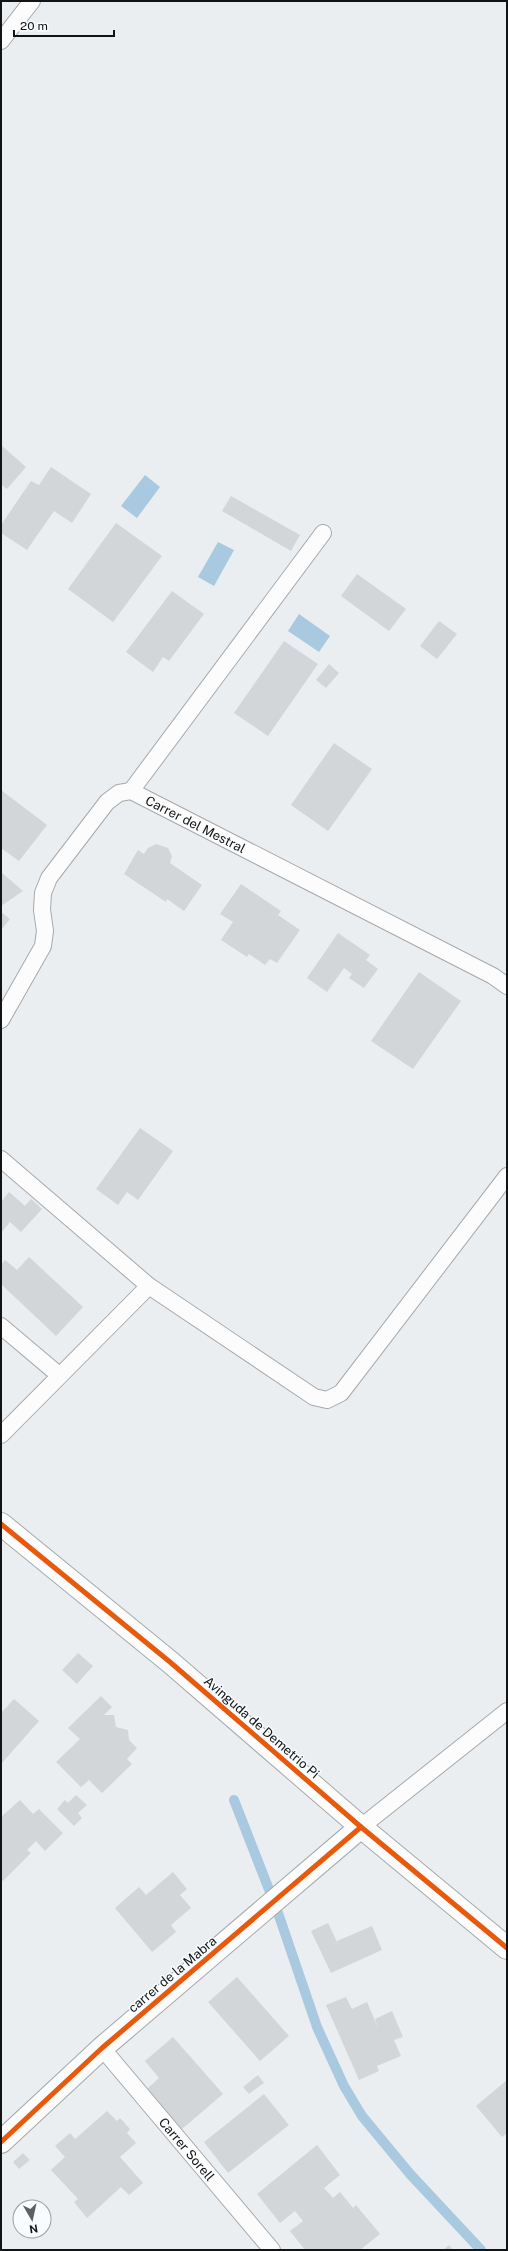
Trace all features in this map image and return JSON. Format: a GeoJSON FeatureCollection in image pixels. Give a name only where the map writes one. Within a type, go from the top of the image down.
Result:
{"type":"FeatureCollection","features":[{"type":"Feature","properties":{"kind":"street","name":"Avinguda de Demetrio Pi"},"geometry":{"type":"LineString","coordinates":[[1,1524],[170,1662],[361,1827],[507,1948]]}},
{"type":"Feature","properties":{"kind":"street","name":"carrer de la Mabra"},"geometry":{"type":"LineString","coordinates":[[1,2142],[102,2048],[361,1827]]}},
{"type":"Feature","properties":{"kind":"lane"},"geometry":{"type":"LineString","coordinates":[[1,41],[32,1]]}},
{"type":"Feature","properties":{"kind":"lane"},"geometry":{"type":"LineString","coordinates":[[131,791],[323,533]]}},
{"type":"Feature","properties":{"kind":"lane","name":"Carrer del Mestral"},"geometry":{"type":"LineString","coordinates":[[1,1020],[44,946],[45,931],[42,910],[43,894],[49,878],[107,802],[119,793],[131,791],[465,962],[507,986]]}},
{"type":"Feature","properties":{"kind":"lane"},"geometry":{"type":"LineString","coordinates":[[1,1159],[149,1286],[314,1397],[327,1400],[341,1393],[507,1176]]}},
{"type":"Feature","properties":{"kind":"lane"},"geometry":{"type":"LineString","coordinates":[[1,1436],[59,1375],[149,1286]]}},
{"type":"Feature","properties":{"kind":"lane"},"geometry":{"type":"LineString","coordinates":[[1,1326],[59,1375]]}},
{"type":"Feature","properties":{"kind":"lane"},"geometry":{"type":"LineString","coordinates":[[361,1827],[507,1711]]}},
{"type":"Feature","properties":{"kind":"lane","name":"Carrer Sorell"},"geometry":{"type":"LineString","coordinates":[[102,2048],[272,2250]]}},
{"type":"Feature","properties":{"kind":"water"},"geometry":{"type":"Polygon","coordinates":[[[145,475],[160,487],[137,518],[121,506],[145,475]]]}},
{"type":"Feature","properties":{"kind":"water"},"geometry":{"type":"Polygon","coordinates":[[[218,542],[234,550],[214,586],[198,577],[218,542]]]}},
{"type":"Feature","properties":{"kind":"water"},"geometry":{"type":"Polygon","coordinates":[[[299,614],[330,636],[319,652],[288,631],[299,614]]]}},
{"type":"Feature","properties":{"kind":"building"},"geometry":{"type":"Polygon","coordinates":[[[1,445],[26,467],[7,489],[1,484],[1,445]]]}},
{"type":"Feature","properties":{"kind":"building"},"geometry":{"type":"Polygon","coordinates":[[[51,467],[91,494],[72,523],[54,511],[27,550],[1,533],[1,525],[31,481],[39,485],[51,467]]]}},
{"type":"Feature","properties":{"kind":"building"},"geometry":{"type":"Polygon","coordinates":[[[231,496],[300,535],[291,551],[222,511],[231,496]]]}},
{"type":"Feature","properties":{"kind":"building"},"geometry":{"type":"Polygon","coordinates":[[[116,523],[162,556],[113,622],[68,589],[116,523]]]}},
{"type":"Feature","properties":{"kind":"building"},"geometry":{"type":"Polygon","coordinates":[[[357,574],[406,609],[389,631],[341,596],[357,574]]]}},
{"type":"Feature","properties":{"kind":"building"},"geometry":{"type":"Polygon","coordinates":[[[172,591],[204,614],[169,661],[163,657],[153,672],[126,652],[172,591]]]}},
{"type":"Feature","properties":{"kind":"building"},"geometry":{"type":"Polygon","coordinates":[[[439,621],[457,634],[437,659],[420,646],[439,621]]]}},
{"type":"Feature","properties":{"kind":"building"},"geometry":{"type":"Polygon","coordinates":[[[284,641],[318,664],[268,736],[234,713],[284,641]]]}},
{"type":"Feature","properties":{"kind":"building"},"geometry":{"type":"Polygon","coordinates":[[[329,664],[339,673],[326,688],[316,680],[329,664]]]}},
{"type":"Feature","properties":{"kind":"building"},"geometry":{"type":"Polygon","coordinates":[[[334,743],[372,769],[328,831],[291,805],[334,743]]]}},
{"type":"Feature","properties":{"kind":"building"},"geometry":{"type":"Polygon","coordinates":[[[1,790],[47,825],[19,861],[1,848],[1,790]]]}},
{"type":"Feature","properties":{"kind":"building"},"geometry":{"type":"Polygon","coordinates":[[[156,844],[168,848],[172,856],[170,863],[202,885],[184,911],[167,899],[166,902],[124,874],[138,850],[144,854],[148,848],[156,844]]]}},
{"type":"Feature","properties":{"kind":"building"},"geometry":{"type":"Polygon","coordinates":[[[1,872],[23,891],[1,906],[1,872]]]}},
{"type":"Feature","properties":{"kind":"building"},"geometry":{"type":"Polygon","coordinates":[[[241,884],[281,911],[278,915],[300,930],[277,963],[270,959],[265,965],[249,954],[247,957],[221,940],[233,922],[220,914],[241,884]]]}},
{"type":"Feature","properties":{"kind":"building"},"geometry":{"type":"Polygon","coordinates":[[[1,912],[10,919],[1,930],[1,912]]]}},
{"type":"Feature","properties":{"kind":"building"},"geometry":{"type":"Polygon","coordinates":[[[338,933],[370,955],[366,960],[378,969],[364,988],[349,978],[352,974],[344,968],[327,992],[307,978],[338,933]]]}},
{"type":"Feature","properties":{"kind":"building"},"geometry":{"type":"Polygon","coordinates":[[[419,972],[461,1001],[413,1069],[371,1041],[419,972]]]}},
{"type":"Feature","properties":{"kind":"building"},"geometry":{"type":"Polygon","coordinates":[[[140,1128],[173,1151],[138,1200],[127,1192],[118,1205],[96,1189],[140,1128]]]}},
{"type":"Feature","properties":{"kind":"building"},"geometry":{"type":"Polygon","coordinates":[[[9,1192],[25,1206],[31,1199],[42,1209],[21,1232],[10,1222],[1,1233],[1,1202],[9,1192]]]}},
{"type":"Feature","properties":{"kind":"building"},"geometry":{"type":"Polygon","coordinates":[[[29,1257],[83,1307],[56,1336],[1,1284],[1,1265],[5,1260],[17,1270],[29,1257]]]}},
{"type":"Feature","properties":{"kind":"building"},"geometry":{"type":"Polygon","coordinates":[[[78,1653],[93,1666],[77,1684],[62,1670],[78,1653]]]}},
{"type":"Feature","properties":{"kind":"building"},"geometry":{"type":"Polygon","coordinates":[[[101,1696],[112,1707],[104,1715],[114,1715],[116,1727],[128,1730],[129,1740],[137,1748],[127,1759],[132,1764],[102,1793],[89,1780],[81,1787],[56,1762],[80,1739],[68,1728],[101,1696]]]}},
{"type":"Feature","properties":{"kind":"building"},"geometry":{"type":"Polygon","coordinates":[[[14,1699],[39,1721],[1,1764],[1,1713],[14,1699]]]}},
{"type":"Feature","properties":{"kind":"building"},"geometry":{"type":"Polygon","coordinates":[[[76,1795],[87,1805],[78,1813],[82,1818],[74,1826],[57,1809],[65,1800],[68,1803],[76,1795]]]}},
{"type":"Feature","properties":{"kind":"building"},"geometry":{"type":"Polygon","coordinates":[[[20,1800],[33,1814],[39,1809],[63,1833],[45,1851],[36,1841],[27,1850],[31,1853],[3,1881],[1,1879],[1,1817],[20,1800]]]}},
{"type":"Feature","properties":{"kind":"building"},"geometry":{"type":"Polygon","coordinates":[[[173,1872],[187,1889],[180,1895],[191,1908],[171,1925],[176,1932],[152,1952],[115,1908],[139,1887],[146,1895],[173,1872]]]}},
{"type":"Feature","properties":{"kind":"building"},"geometry":{"type":"Polygon","coordinates":[[[328,1923],[340,1948],[337,1941],[372,1926],[382,1950],[331,1973],[311,1931],[328,1923]]]}},
{"type":"Feature","properties":{"kind":"building"},"geometry":{"type":"Polygon","coordinates":[[[237,1977],[289,2036],[260,2061],[208,2002],[237,1977]]]}},
{"type":"Feature","properties":{"kind":"building"},"geometry":{"type":"Polygon","coordinates":[[[346,1997],[352,2009],[367,2002],[378,2028],[375,2019],[392,2011],[403,2037],[394,2040],[401,2056],[377,2066],[379,2071],[359,2080],[326,2005],[346,1997]]]}},
{"type":"Feature","properties":{"kind":"building"},"geometry":{"type":"Polygon","coordinates":[[[173,2037],[223,2094],[182,2129],[147,2089],[159,2078],[145,2061],[173,2037]]]}},
{"type":"Feature","properties":{"kind":"building"},"geometry":{"type":"Polygon","coordinates":[[[258,2075],[264,2083],[249,2094],[243,2087],[258,2075]]]}},
{"type":"Feature","properties":{"kind":"building"},"geometry":{"type":"Polygon","coordinates":[[[507,2080],[507,2133],[502,2137],[476,2106],[507,2080]]]}},
{"type":"Feature","properties":{"kind":"building"},"geometry":{"type":"Polygon","coordinates":[[[264,2094],[289,2125],[228,2173],[204,2142],[264,2094]]]}},
{"type":"Feature","properties":{"kind":"building"},"geometry":{"type":"Polygon","coordinates":[[[107,2111],[117,2121],[120,2118],[130,2129],[127,2133],[136,2143],[120,2157],[143,2183],[129,2195],[121,2187],[87,2218],[74,2202],[78,2199],[51,2170],[65,2157],[55,2146],[70,2133],[75,2139],[107,2111]]]}},
{"type":"Feature","properties":{"kind":"building"},"geometry":{"type":"Polygon","coordinates":[[[317,2145],[340,2175],[324,2188],[333,2198],[340,2192],[353,2208],[356,2205],[380,2234],[360,2250],[305,2250],[290,2231],[303,2221],[295,2211],[280,2223],[257,2194],[317,2145]]]}},
{"type":"Feature","properties":{"kind":"building"},"geometry":{"type":"Polygon","coordinates":[[[23,2153],[30,2160],[19,2169],[13,2162],[23,2153]]]}},
{"type":"Feature","properties":{"kind":"building"},"geometry":{"type":"Polygon","coordinates":[[[449,2245],[453,2250],[443,2250],[449,2245]]]}},
{"type":"Feature","properties":{"kind":"waterway"},"geometry":{"type":"LineString","coordinates":[[234,1800],[277,1910],[317,2027],[344,2086],[362,2116],[410,2174],[481,2250]]}},
{"type":"Feature","properties":{"kind":"cycle path"},"geometry":{"type":"LineString","coordinates":[[1,1524],[170,1662],[361,1827],[507,1948]]}},
{"type":"Feature","properties":{"kind":"cycle path"},"geometry":{"type":"LineString","coordinates":[[1,2142],[102,2048],[361,1827]]}}]}
